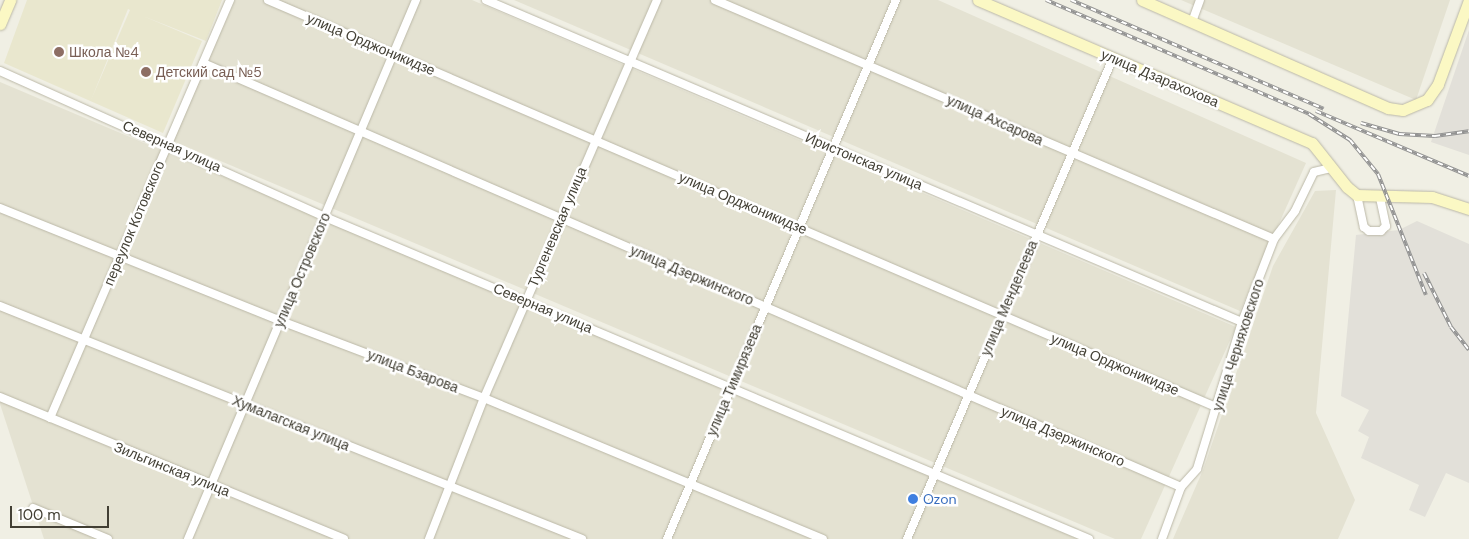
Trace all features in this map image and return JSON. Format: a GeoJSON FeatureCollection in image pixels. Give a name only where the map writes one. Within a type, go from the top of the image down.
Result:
{"type":"FeatureCollection","features":[{"type":"Feature","properties":{"kind":"street"},"geometry":{"type":"LineString","coordinates":[[0,24],[10,0]]}},
{"type":"Feature","properties":{"kind":"street","name":"переулок Котовского"},"geometry":{"type":"LineString","coordinates":[[50,418],[230,0]]}},
{"type":"Feature","properties":{"kind":"street","name":"улица Орджоникидзе"},"geometry":{"type":"LineString","coordinates":[[268,0],[1218,408]]}},
{"type":"Feature","properties":{"kind":"street","name":"улица Островского"},"geometry":{"type":"LineString","coordinates":[[188,539],[416,0]]}},
{"type":"Feature","properties":{"kind":"street","name":"Иристонская улица"},"geometry":{"type":"LineString","coordinates":[[486,0],[1242,322]]}},
{"type":"Feature","properties":{"kind":"street","name":"Тургеневская улица"},"geometry":{"type":"LineString","coordinates":[[429,539],[484,398],[628,61],[657,0]]}},
{"type":"Feature","properties":{"kind":"street","name":"улица Ахсарова"},"geometry":{"type":"LineString","coordinates":[[715,0],[869,64],[1070,153],[1274,239]]}},
{"type":"Feature","properties":{"kind":"street","name":"улица Тимирязева"},"geometry":{"type":"LineString","coordinates":[[667,539],[896,0]]}},
{"type":"Feature","properties":{"kind":"street","name":"улица Дзарахохова"},"geometry":{"type":"LineString","coordinates":[[978,0],[1312,143],[1332,168],[1357,194]]}},
{"type":"Feature","properties":{"kind":"street"},"geometry":{"type":"LineString","coordinates":[[1142,0],[1388,108],[1403,110],[1427,100],[1438,84],[1469,0]]}},
{"type":"Feature","properties":{"kind":"street"},"geometry":{"type":"LineString","coordinates":[[1192,22],[1199,0]]}},
{"type":"Feature","properties":{"kind":"street","name":"улица Менделеева"},"geometry":{"type":"LineString","coordinates":[[907,539],[1070,153],[1113,58]]}},
{"type":"Feature","properties":{"kind":"street","name":"улица Дзержинского"},"geometry":{"type":"LineString","coordinates":[[203,63],[1181,487]]}},
{"type":"Feature","properties":{"kind":"street","name":"Северная улица"},"geometry":{"type":"LineString","coordinates":[[0,71],[168,144],[325,217],[526,300],[730,390],[1089,539]]}},
{"type":"Feature","properties":{"kind":"street","name":"улица Черняховского"},"geometry":{"type":"LineString","coordinates":[[1162,539],[1181,487],[1197,469],[1218,408],[1242,322],[1274,239],[1295,211],[1314,172],[1332,168]]}},
{"type":"Feature","properties":{"kind":"street"},"geometry":{"type":"LineString","coordinates":[[1380,197],[1386,226],[1381,231],[1369,231],[1364,227],[1357,194],[1380,197],[1432,197],[1469,209]]}},
{"type":"Feature","properties":{"kind":"street","name":"улица Бзарова"},"geometry":{"type":"LineString","coordinates":[[0,208],[281,321],[484,398],[823,539]]}},
{"type":"Feature","properties":{"kind":"street","name":"Хумалагская улица"},"geometry":{"type":"LineString","coordinates":[[0,306],[582,539]]}},
{"type":"Feature","properties":{"kind":"street","name":"Зильгинская улица"},"geometry":{"type":"LineString","coordinates":[[0,397],[344,539]]}},
{"type":"Feature","properties":{"kind":"street"},"geometry":{"type":"LineString","coordinates":[[33,508],[108,539]]}},
{"type":"Feature","properties":{"kind":"shaded area"},"geometry":{"type":"Polygon","coordinates":[[[27,0],[222,0],[206,41],[143,16],[202,41],[163,133],[4,63],[27,0]],[[128,9],[91,100],[130,10],[128,9]]]}},
{"type":"Feature","properties":{"kind":"shaded area"},"geometry":{"type":"Polygon","coordinates":[[[235,0],[472,0],[1236,327],[1141,539],[1115,539],[173,141],[235,0]]]}},
{"type":"Feature","properties":{"kind":"shaded area"},"geometry":{"type":"Polygon","coordinates":[[[514,0],[938,0],[1306,163],[1240,311],[514,0]]]}},
{"type":"Feature","properties":{"kind":"shaded area"},"geometry":{"type":"Polygon","coordinates":[[[1181,0],[1450,0],[1416,100],[1181,0]]]}},
{"type":"Feature","properties":{"kind":"shaded area"},"geometry":{"type":"Polygon","coordinates":[[[1469,30],[1469,155],[1431,142],[1469,30]]]}},
{"type":"Feature","properties":{"kind":"shaded area"},"geometry":{"type":"Polygon","coordinates":[[[0,82],[1078,539],[44,539],[0,404],[0,82]]]}},
{"type":"Feature","properties":{"kind":"shaded area"},"geometry":{"type":"Polygon","coordinates":[[[1336,190],[1316,413],[1355,500],[1338,539],[1173,539],[1203,470],[1273,266],[1315,191],[1336,190]]]}},
{"type":"Feature","properties":{"kind":"shaded area"},"geometry":{"type":"Polygon","coordinates":[[[1417,221],[1469,244],[1469,483],[1446,473],[1425,517],[1409,510],[1419,485],[1361,458],[1369,437],[1358,431],[1369,410],[1341,396],[1356,235],[1399,230],[1417,221]]]}},
{"type":"Feature","properties":{"kind":"railway"},"geometry":{"type":"LineString","coordinates":[[1046,0],[1309,114],[1350,140],[1378,174],[1426,295]]}},
{"type":"Feature","properties":{"kind":"railway"},"geometry":{"type":"LineString","coordinates":[[1071,0],[1324,109]]}},
{"type":"Feature","properties":{"kind":"railway"},"geometry":{"type":"LineString","coordinates":[[1316,111],[1469,176]]}},
{"type":"Feature","properties":{"kind":"railway"},"geometry":{"type":"LineString","coordinates":[[1361,123],[1399,134],[1435,136],[1469,131]]}},
{"type":"Feature","properties":{"kind":"railway"},"geometry":{"type":"LineString","coordinates":[[1424,273],[1451,327],[1469,350]]}},
{"type":"Feature","properties":{"kind":"place","name":"Школа №4"},"geometry":{"type":"Point","coordinates":[59,52]}},
{"type":"Feature","properties":{"kind":"place","name":"Детский сад №5"},"geometry":{"type":"Point","coordinates":[146,72]}},
{"type":"Feature","properties":{"kind":"place","name":"Ozon"},"geometry":{"type":"Point","coordinates":[913,499]}}]}
